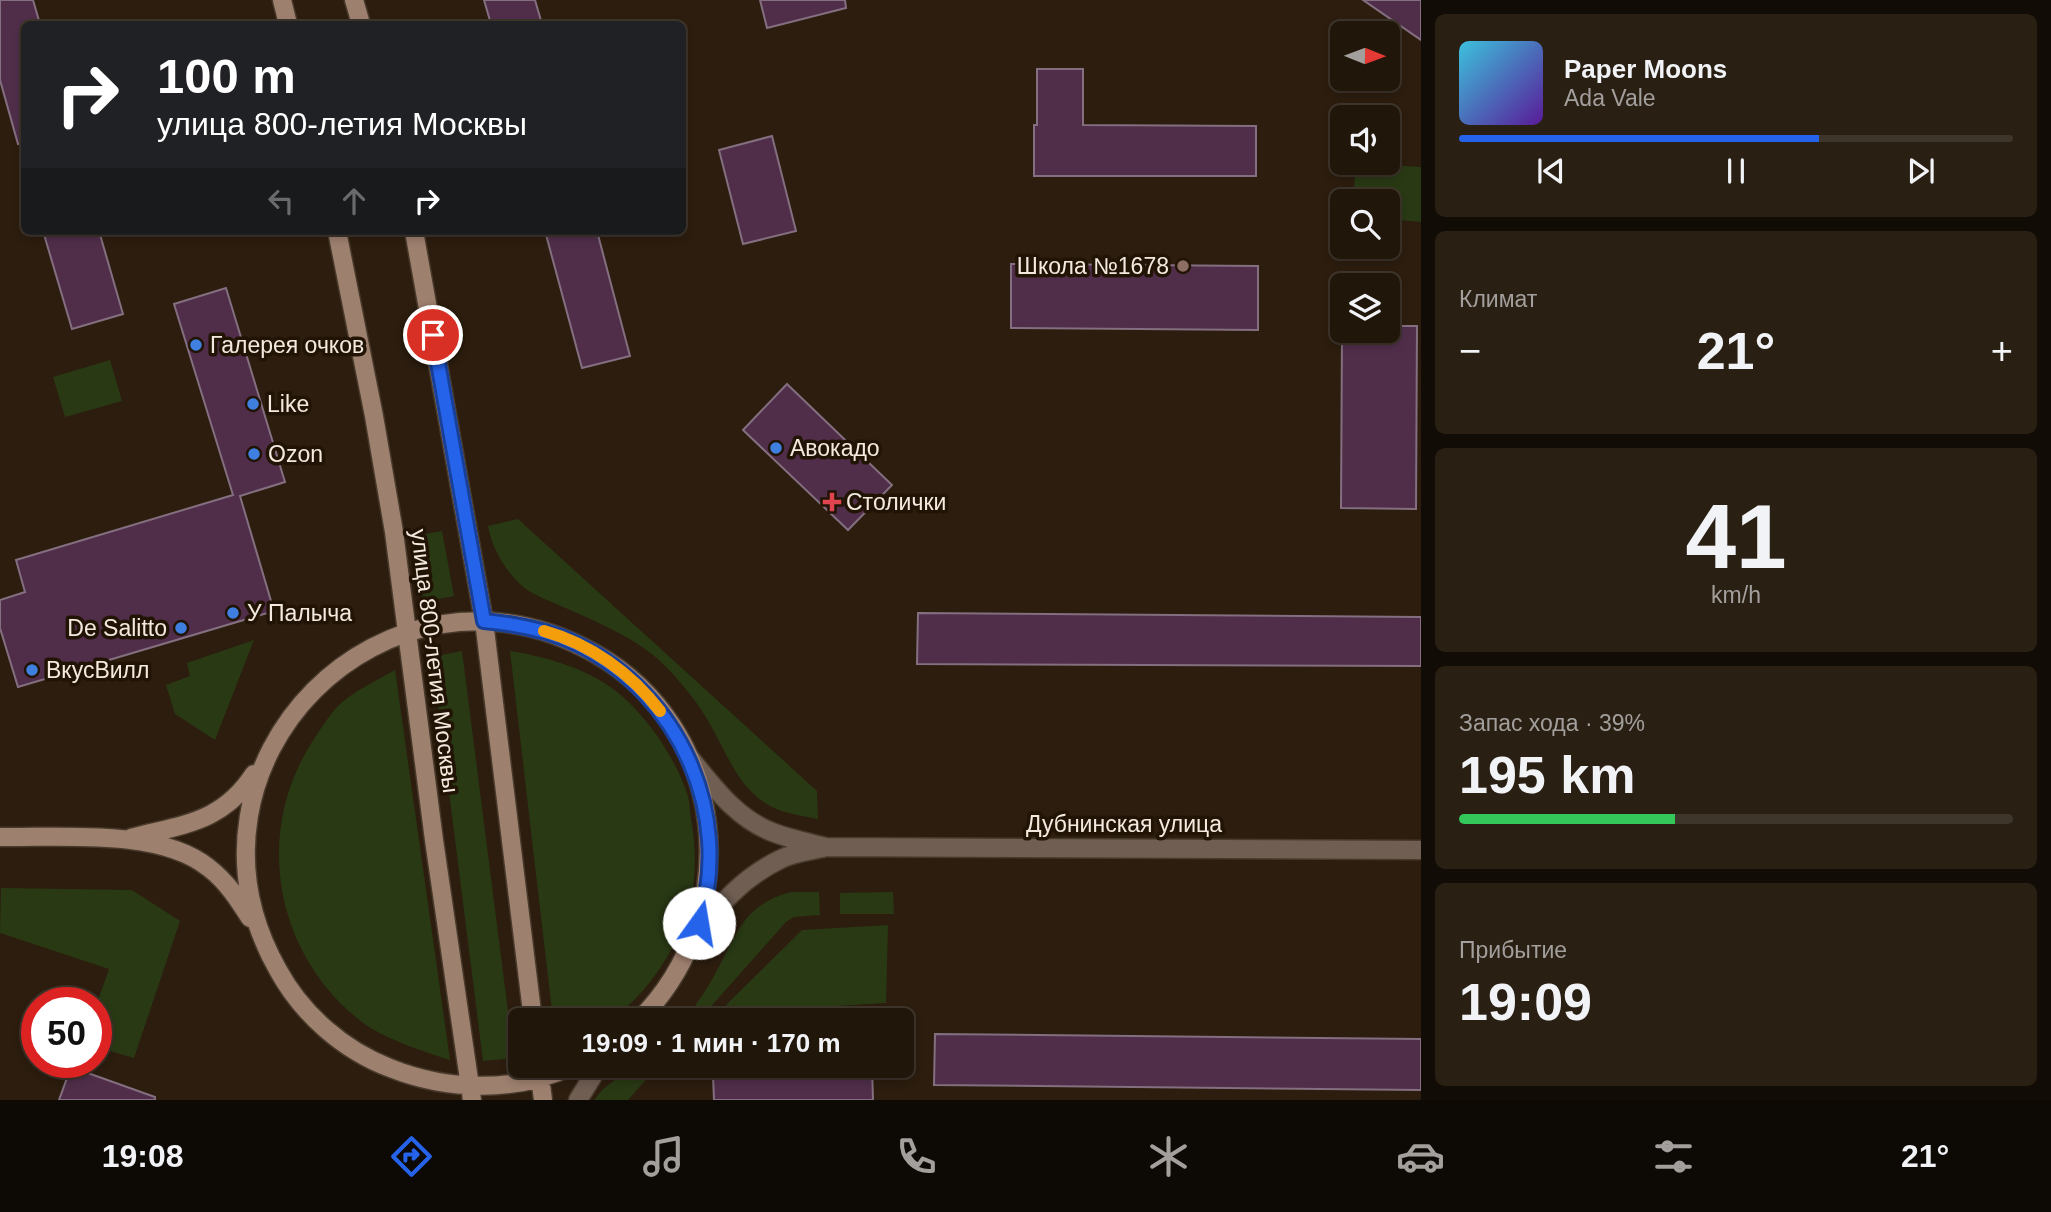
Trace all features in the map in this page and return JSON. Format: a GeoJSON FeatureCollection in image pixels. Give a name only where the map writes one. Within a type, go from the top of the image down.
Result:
{"type":"FeatureCollection","features":[{"type":"Feature","properties":{"kind":"main road"},"geometry":{"type":"LineString","coordinates":[[282,0],[287,21]]}},
{"type":"Feature","properties":{"kind":"main road"},"geometry":{"type":"LineString","coordinates":[[354,0],[360,21]]}},
{"type":"Feature","properties":{"kind":"main road","name":"улица 800-летия Москвы"},"geometry":{"type":"LineString","coordinates":[[338,235],[394,531],[434,840],[471,1093]]}},
{"type":"Feature","properties":{"kind":"main road"},"geometry":{"type":"LineString","coordinates":[[415,235],[484,621],[532,1008]]}},
{"type":"Feature","properties":{"kind":"main road"},"geometry":{"type":"LineString","coordinates":[[128,839],[193,822],[223,809],[244,790],[293,713],[313,690],[337,668],[364,651],[408,632],[454,622],[484,621],[547,632],[605,659],[630,678],[671,726],[699,783],[709,846],[704,908],[694,939],[680,967],[663,994],[650,1008]]}},
{"type":"Feature","properties":{"kind":"main road"},"geometry":{"type":"LineString","coordinates":[[267,755],[252,799],[247,830],[246,862],[250,896],[268,954],[303,1007],[351,1048],[378,1064],[408,1075],[471,1093],[522,1078]]}},
{"type":"Feature","properties":{"kind":"main road"},"geometry":{"type":"LineString","coordinates":[[0,837],[128,839],[183,853],[208,867],[230,888],[262,936]]}},
{"type":"Feature","properties":{"kind":"main road"},"geometry":{"type":"LineString","coordinates":[[540,1078],[542,1100]]}},
{"type":"Feature","properties":{"kind":"street","name":"Дубнинская улица"},"geometry":{"type":"LineString","coordinates":[[687,754],[734,809],[753,824],[774,833],[826,847]]}},
{"type":"Feature","properties":{"kind":"street","name":"Дубнинская улица"},"geometry":{"type":"LineString","coordinates":[[694,939],[715,909],[758,872],[783,858],[826,847],[1421,850]]}},
{"type":"Feature","properties":{"kind":"street"},"geometry":{"type":"LineString","coordinates":[[578,1100],[592,1078]]}},
{"type":"Feature","properties":{"kind":"green space"},"geometry":{"type":"Polygon","coordinates":[[[1400,166],[1421,167],[1421,222],[1400,220],[1400,189],[1354,189],[1355,175],[1400,175],[1400,166]]]}},
{"type":"Feature","properties":{"kind":"green space"},"geometry":{"type":"Polygon","coordinates":[[[110,360],[122,401],[65,417],[53,377],[110,360]]]}},
{"type":"Feature","properties":{"kind":"green space"},"geometry":{"type":"Polygon","coordinates":[[[518,519],[817,791],[818,819],[772,807],[750,790],[697,704],[673,674],[650,653],[616,632],[537,596],[521,585],[500,558],[488,526],[518,519]]]}},
{"type":"Feature","properties":{"kind":"green space"},"geometry":{"type":"Polygon","coordinates":[[[442,531],[454,596],[423,602],[410,537],[442,531]]]}},
{"type":"Feature","properties":{"kind":"green space"},"geometry":{"type":"Polygon","coordinates":[[[254,640],[215,740],[175,714],[166,685],[190,676],[187,663],[254,640]]]}},
{"type":"Feature","properties":{"kind":"green space"},"geometry":{"type":"Polygon","coordinates":[[[462,651],[508,1011],[508,1059],[483,1061],[432,657],[462,651]]]}},
{"type":"Feature","properties":{"kind":"green space"},"geometry":{"type":"Polygon","coordinates":[[[510,651],[540,657],[584,672],[622,696],[642,717],[676,767],[688,797],[694,840],[695,872],[689,906],[675,943],[653,979],[626,1008],[552,1008],[510,651]]]}},
{"type":"Feature","properties":{"kind":"green space"},"geometry":{"type":"Polygon","coordinates":[[[395,670],[450,1060],[404,1044],[370,1028],[332,995],[309,963],[292,928],[282,891],[279,853],[283,815],[294,778],[312,742],[343,701],[395,670]]]}},
{"type":"Feature","properties":{"kind":"green space"},"geometry":{"type":"Polygon","coordinates":[[[1,888],[132,890],[180,921],[134,1058],[112,1052],[112,987],[103,987],[109,969],[0,933],[1,888]]]}},
{"type":"Feature","properties":{"kind":"green space"},"geometry":{"type":"Polygon","coordinates":[[[791,892],[819,892],[820,915],[794,917],[786,922],[710,1008],[693,1008],[743,923],[751,913],[775,898],[791,892]]]}},
{"type":"Feature","properties":{"kind":"green space"},"geometry":{"type":"Polygon","coordinates":[[[893,892],[894,914],[840,914],[840,893],[893,892]]]}},
{"type":"Feature","properties":{"kind":"green space"},"geometry":{"type":"Polygon","coordinates":[[[888,925],[886,1003],[805,1008],[726,1008],[802,930],[888,925]]]}},
{"type":"Feature","properties":{"kind":"green space"},"geometry":{"type":"Polygon","coordinates":[[[617,1078],[647,1078],[628,1100],[594,1100],[617,1078]]]}},
{"type":"Feature","properties":{"kind":"building"},"geometry":{"type":"Polygon","coordinates":[[[0,0],[33,0],[39,21],[21,21],[21,144],[18,144],[0,80],[0,0]]]}},
{"type":"Feature","properties":{"kind":"building"},"geometry":{"type":"Polygon","coordinates":[[[484,0],[535,0],[541,21],[490,21],[484,0]]]}},
{"type":"Feature","properties":{"kind":"building"},"geometry":{"type":"Polygon","coordinates":[[[760,0],[845,0],[846,8],[767,28],[760,0]]]}},
{"type":"Feature","properties":{"kind":"building"},"geometry":{"type":"Polygon","coordinates":[[[1363,0],[1421,0],[1421,40],[1400,26],[1400,21],[1393,21],[1363,0]]]}},
{"type":"Feature","properties":{"kind":"building"},"geometry":{"type":"Polygon","coordinates":[[[1037,69],[1083,69],[1083,125],[1256,126],[1256,176],[1034,176],[1037,69]]]}},
{"type":"Feature","properties":{"kind":"building"},"geometry":{"type":"Polygon","coordinates":[[[772,136],[796,231],[743,244],[719,150],[772,136]]]}},
{"type":"Feature","properties":{"kind":"building"},"geometry":{"type":"Polygon","coordinates":[[[44,235],[100,235],[123,314],[72,329],[44,235]]]}},
{"type":"Feature","properties":{"kind":"building"},"geometry":{"type":"Polygon","coordinates":[[[546,235],[598,235],[630,356],[582,368],[546,235]]]}},
{"type":"Feature","properties":{"kind":"building"},"geometry":{"type":"Polygon","coordinates":[[[1011,264],[1258,266],[1258,330],[1011,328],[1011,264]]]}},
{"type":"Feature","properties":{"kind":"building"},"geometry":{"type":"Polygon","coordinates":[[[226,288],[285,482],[240,496],[274,611],[18,687],[0,628],[0,600],[25,592],[16,560],[233,495],[174,304],[226,288]]]}},
{"type":"Feature","properties":{"kind":"building"},"geometry":{"type":"Polygon","coordinates":[[[1400,326],[1417,326],[1416,509],[1341,508],[1342,343],[1400,343],[1400,326]]]}},
{"type":"Feature","properties":{"kind":"building"},"geometry":{"type":"Polygon","coordinates":[[[787,384],[892,485],[848,530],[743,430],[787,384]]]}},
{"type":"Feature","properties":{"kind":"building"},"geometry":{"type":"Polygon","coordinates":[[[918,613],[1421,617],[1421,666],[917,664],[918,613]]]}},
{"type":"Feature","properties":{"kind":"building"},"geometry":{"type":"Polygon","coordinates":[[[935,1034],[1421,1039],[1421,1090],[934,1085],[935,1034]]]}},
{"type":"Feature","properties":{"kind":"building"},"geometry":{"type":"Polygon","coordinates":[[[67,1078],[102,1078],[155,1097],[155,1100],[59,1100],[67,1078]]]}},
{"type":"Feature","properties":{"kind":"building"},"geometry":{"type":"Polygon","coordinates":[[[713,1078],[872,1078],[873,1100],[714,1100],[713,1078]]]}},
{"type":"Feature","properties":{"kind":"slow traffic"},"geometry":{"type":"LineString","coordinates":[[544,631],[605,659],[630,678],[660,711]]}},
{"type":"Feature","properties":{"kind":"place","name":"Школа №1678"},"geometry":{"type":"Point","coordinates":[1183,266]}},
{"type":"Feature","properties":{"kind":"place","name":"Галерея очков"},"geometry":{"type":"Point","coordinates":[196,345]}},
{"type":"Feature","properties":{"kind":"place","name":"Like"},"geometry":{"type":"Point","coordinates":[253,404]}},
{"type":"Feature","properties":{"kind":"place","name":"Авокадо"},"geometry":{"type":"Point","coordinates":[776,448]}},
{"type":"Feature","properties":{"kind":"place","name":"Ozon"},"geometry":{"type":"Point","coordinates":[254,454]}},
{"type":"Feature","properties":{"kind":"place","name":"Столички"},"geometry":{"type":"Point","coordinates":[832,502]}},
{"type":"Feature","properties":{"kind":"place","name":"У Палыча"},"geometry":{"type":"Point","coordinates":[233,613]}},
{"type":"Feature","properties":{"kind":"place","name":"De Salitto"},"geometry":{"type":"Point","coordinates":[181,628]}},
{"type":"Feature","properties":{"kind":"place","name":"ВкусВилл"},"geometry":{"type":"Point","coordinates":[32,670]}},
{"type":"Feature","properties":{"kind":"route"},"geometry":{"type":"LineString","coordinates":[[433,335],[484,621],[547,632],[605,659],[630,678],[671,726],[699,783],[706,814],[708,877],[699,923]]}}]}
